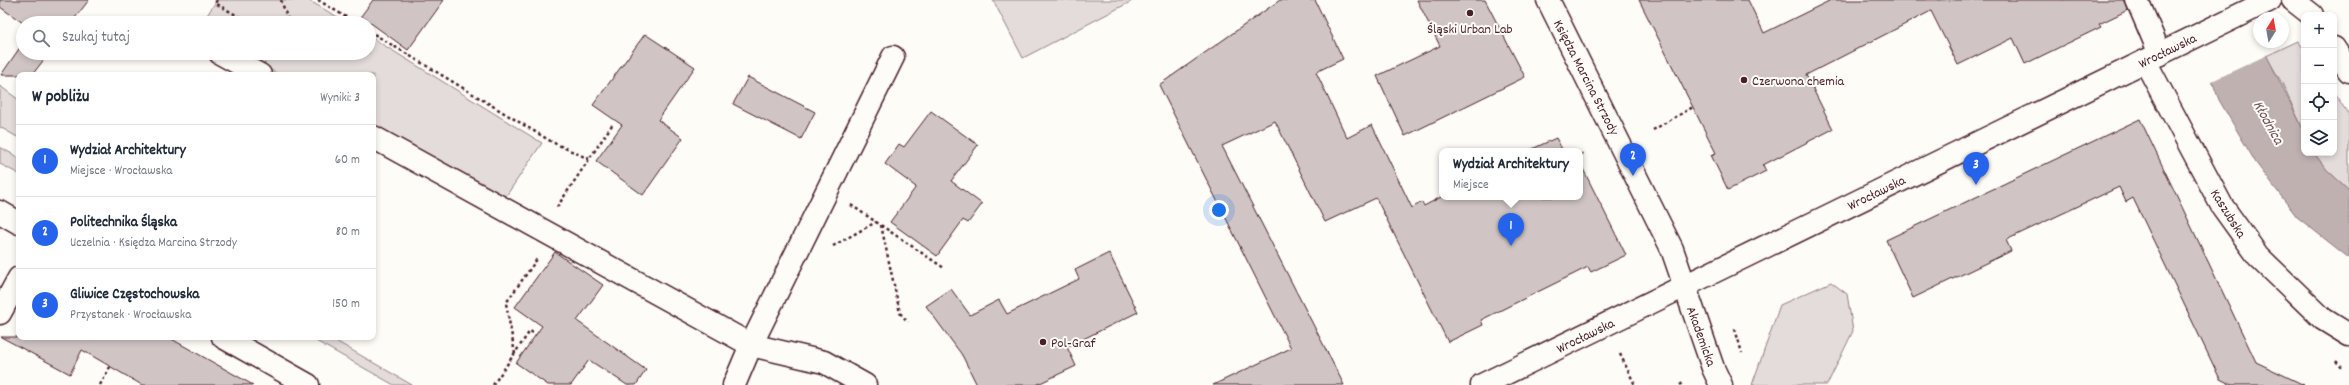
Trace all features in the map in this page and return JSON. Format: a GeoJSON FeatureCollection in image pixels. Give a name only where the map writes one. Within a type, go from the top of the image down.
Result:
{"type":"FeatureCollection","features":[{"type":"Feature","properties":{"kind":"street","name":"Księdza Marcina Strzody"},"geometry":{"type":"LineString","coordinates":[[1548,0],[1672,249],[1684,286]]}},
{"type":"Feature","properties":{"kind":"street","name":"Kaszubska"},"geometry":{"type":"LineString","coordinates":[[2137,0],[2161,54],[2222,206],[2258,256],[2323,319],[2349,335]]}},
{"type":"Feature","properties":{"kind":"street","name":"Wrocławska"},"geometry":{"type":"LineString","coordinates":[[1482,385],[2270,0]]}},
{"type":"Feature","properties":{"kind":"street"},"geometry":{"type":"LineString","coordinates":[[2293,0],[2308,12]]}},
{"type":"Feature","properties":{"kind":"street"},"geometry":{"type":"LineString","coordinates":[[2337,53],[2349,71]]}},
{"type":"Feature","properties":{"kind":"street"},"geometry":{"type":"LineString","coordinates":[[734,385],[751,345],[893,57]]}},
{"type":"Feature","properties":{"kind":"street"},"geometry":{"type":"LineString","coordinates":[[233,60],[255,72]]}},
{"type":"Feature","properties":{"kind":"street"},"geometry":{"type":"LineString","coordinates":[[376,139],[751,345],[824,362],[864,385]]}},
{"type":"Feature","properties":{"kind":"street"},"geometry":{"type":"LineString","coordinates":[[0,212],[16,221]]}},
{"type":"Feature","properties":{"kind":"street"},"geometry":{"type":"LineString","coordinates":[[0,313],[16,284]]}},
{"type":"Feature","properties":{"kind":"street","name":"Akademicka"},"geometry":{"type":"LineString","coordinates":[[1684,286],[1721,385]]}},
{"type":"Feature","properties":{"kind":"street"},"geometry":{"type":"LineString","coordinates":[[227,340],[308,385]]}},
{"type":"Feature","properties":{"kind":"path"},"geometry":{"type":"LineString","coordinates":[[217,0],[215,3],[238,16]]}},
{"type":"Feature","properties":{"kind":"path"},"geometry":{"type":"LineString","coordinates":[[281,0],[287,16]]}},
{"type":"Feature","properties":{"kind":"path"},"geometry":{"type":"LineString","coordinates":[[318,0],[344,16]]}},
{"type":"Feature","properties":{"kind":"path"},"geometry":{"type":"LineString","coordinates":[[376,35],[552,142],[589,159]]}},
{"type":"Feature","properties":{"kind":"path"},"geometry":{"type":"LineString","coordinates":[[1653,130],[1693,107]]}},
{"type":"Feature","properties":{"kind":"path"},"geometry":{"type":"LineString","coordinates":[[515,354],[506,303],[589,159],[612,125]]}},
{"type":"Feature","properties":{"kind":"path"},"geometry":{"type":"LineString","coordinates":[[846,201],[944,268]]}},
{"type":"Feature","properties":{"kind":"path"},"geometry":{"type":"LineString","coordinates":[[829,248],[876,222]]}},
{"type":"Feature","properties":{"kind":"path"},"geometry":{"type":"LineString","coordinates":[[881,225],[900,313],[908,322]]}},
{"type":"Feature","properties":{"kind":"path"},"geometry":{"type":"LineString","coordinates":[[1735,329],[1742,352]]}},
{"type":"Feature","properties":{"kind":"path"},"geometry":{"type":"LineString","coordinates":[[493,385],[530,331],[536,335]]}},
{"type":"Feature","properties":{"kind":"path"},"geometry":{"type":"LineString","coordinates":[[1620,354],[1635,385]]}},
{"type":"Feature","properties":{"kind":"path"},"geometry":{"type":"LineString","coordinates":[[100,385],[110,367]]}},
{"type":"Feature","properties":{"kind":"shaded area"},"geometry":{"type":"Polygon","coordinates":[[[217,0],[308,0],[336,16],[207,16],[217,0]]]}},
{"type":"Feature","properties":{"kind":"shaded area"},"geometry":{"type":"Polygon","coordinates":[[[993,0],[1134,0],[1023,58],[993,0]]]}},
{"type":"Feature","properties":{"kind":"shaded area"},"geometry":{"type":"Polygon","coordinates":[[[376,40],[542,143],[502,202],[376,131],[376,72],[275,72],[253,60],[376,60],[376,40]]]}},
{"type":"Feature","properties":{"kind":"shaded area"},"geometry":{"type":"Polygon","coordinates":[[[2298,41],[2301,45],[2301,124],[2282,83],[2266,56],[2283,48],[2289,48],[2289,45],[2298,41]]]}},
{"type":"Feature","properties":{"kind":"shaded area"},"geometry":{"type":"Polygon","coordinates":[[[0,86],[16,98],[16,136],[0,127],[0,86]]]}},
{"type":"Feature","properties":{"kind":"shaded area"},"geometry":{"type":"Polygon","coordinates":[[[2337,97],[2349,115],[2349,190],[2327,170],[2316,156],[2337,156],[2337,97]]]}},
{"type":"Feature","properties":{"kind":"shaded area"},"geometry":{"type":"Polygon","coordinates":[[[0,147],[16,156],[16,172],[0,164],[0,147]]]}},
{"type":"Feature","properties":{"kind":"shaded area"},"geometry":{"type":"Polygon","coordinates":[[[1831,282],[1847,294],[1853,331],[1827,385],[1752,385],[1780,305],[1831,282]]]}},
{"type":"Feature","properties":{"kind":"shaded area"},"geometry":{"type":"Polygon","coordinates":[[[314,340],[334,340],[412,385],[394,385],[314,340]]]}},
{"type":"Feature","properties":{"kind":"water","name":"Kłodnica"},"geometry":{"type":"Polygon","coordinates":[[[2183,0],[2253,38],[2253,48],[2263,48],[2301,125],[2301,156],[2316,156],[2327,170],[2349,190],[2349,258],[2297,217],[2256,163],[2219,100],[2183,0]]]}},
{"type":"Feature","properties":{"kind":"pier"},"geometry":{"type":"Polygon","coordinates":[[[2181,0],[2245,0],[2253,20],[2253,48],[2264,48],[2267,55],[2210,82],[2181,0]]]}},
{"type":"Feature","properties":{"kind":"building"},"geometry":{"type":"Polygon","coordinates":[[[0,0],[89,0],[76,16],[16,16],[16,18],[0,7],[0,0]]]}},
{"type":"Feature","properties":{"kind":"building"},"geometry":{"type":"Polygon","coordinates":[[[373,0],[444,0],[408,50],[376,27],[376,16],[361,16],[373,0]]]}},
{"type":"Feature","properties":{"kind":"building"},"geometry":{"type":"Polygon","coordinates":[[[1280,0],[1315,0],[1343,59],[1316,72],[1347,138],[1372,125],[1412,208],[1422,202],[1424,206],[1439,198],[1439,200],[1583,200],[1583,169],[1626,255],[1591,272],[1588,267],[1481,320],[1483,325],[1448,342],[1376,198],[1325,222],[1275,121],[1222,146],[1344,385],[1213,385],[1291,348],[1159,85],[1280,0]]]}},
{"type":"Feature","properties":{"kind":"building"},"geometry":{"type":"Polygon","coordinates":[[[1417,0],[1485,0],[1525,77],[1405,136],[1377,76],[1440,46],[1417,0]]]}},
{"type":"Feature","properties":{"kind":"building"},"geometry":{"type":"Polygon","coordinates":[[[1639,0],[1748,0],[1764,33],[1831,0],[2125,0],[2128,10],[2099,24],[2101,27],[2025,64],[2013,38],[1958,65],[1931,11],[1806,75],[1833,129],[1763,165],[1766,171],[1728,190],[1711,155],[1716,153],[1639,0]]]}},
{"type":"Feature","properties":{"kind":"building"},"geometry":{"type":"Polygon","coordinates":[[[645,34],[695,67],[658,120],[683,138],[643,195],[596,161],[622,125],[593,105],[645,34]]]}},
{"type":"Feature","properties":{"kind":"building"},"geometry":{"type":"Polygon","coordinates":[[[16,53],[16,60],[44,60],[34,72],[16,72],[16,75],[1,75],[16,53]]]}},
{"type":"Feature","properties":{"kind":"building"},"geometry":{"type":"Polygon","coordinates":[[[748,77],[815,112],[801,139],[733,104],[748,77]]]}},
{"type":"Feature","properties":{"kind":"building"},"geometry":{"type":"Polygon","coordinates":[[[931,111],[978,145],[951,181],[982,204],[968,223],[963,220],[937,256],[890,222],[916,187],[885,164],[899,144],[904,147],[931,111]]]}},
{"type":"Feature","properties":{"kind":"building"},"geometry":{"type":"Polygon","coordinates":[[[2140,119],[2256,362],[2304,385],[2232,385],[2220,379],[2133,198],[2126,202],[2119,187],[2006,240],[2011,251],[1913,298],[1886,240],[2140,119]]]}},
{"type":"Feature","properties":{"kind":"building"},"geometry":{"type":"Polygon","coordinates":[[[1556,138],[1561,148],[1534,148],[1556,138]]]}},
{"type":"Feature","properties":{"kind":"building"},"geometry":{"type":"Polygon","coordinates":[[[555,252],[603,285],[577,321],[646,370],[636,385],[627,385],[589,360],[571,385],[548,385],[516,363],[542,326],[515,307],[555,252]]]}},
{"type":"Feature","properties":{"kind":"building"},"geometry":{"type":"Polygon","coordinates":[[[1109,253],[1138,312],[1067,347],[1076,366],[1036,385],[977,385],[962,355],[926,306],[951,289],[970,315],[999,300],[1007,314],[1079,279],[1075,270],[1109,253]]]}},
{"type":"Feature","properties":{"kind":"building"},"geometry":{"type":"Polygon","coordinates":[[[1,337],[16,337],[16,340],[173,340],[253,385],[142,385],[82,350],[70,374],[1,337]]]}},
{"type":"Feature","properties":{"kind":"place","name":"Śląski Urban Lab"},"geometry":{"type":"Point","coordinates":[1470,13]}},
{"type":"Feature","properties":{"kind":"place","name":"Czerwona chemia"},"geometry":{"type":"Point","coordinates":[1744,80]}},
{"type":"Feature","properties":{"kind":"place","name":"Politechnika Śląska"},"geometry":{"type":"Point","coordinates":[1633,176]}},
{"type":"Feature","properties":{"kind":"place","name":"Gliwice Częstochowska"},"geometry":{"type":"Point","coordinates":[1976,185]}},
{"type":"Feature","properties":{"kind":"place","name":"Wydział Architektury"},"geometry":{"type":"Point","coordinates":[1511,246]}},
{"type":"Feature","properties":{"kind":"place","name":"Pol-Graf"},"geometry":{"type":"Point","coordinates":[1043,342]}}]}
